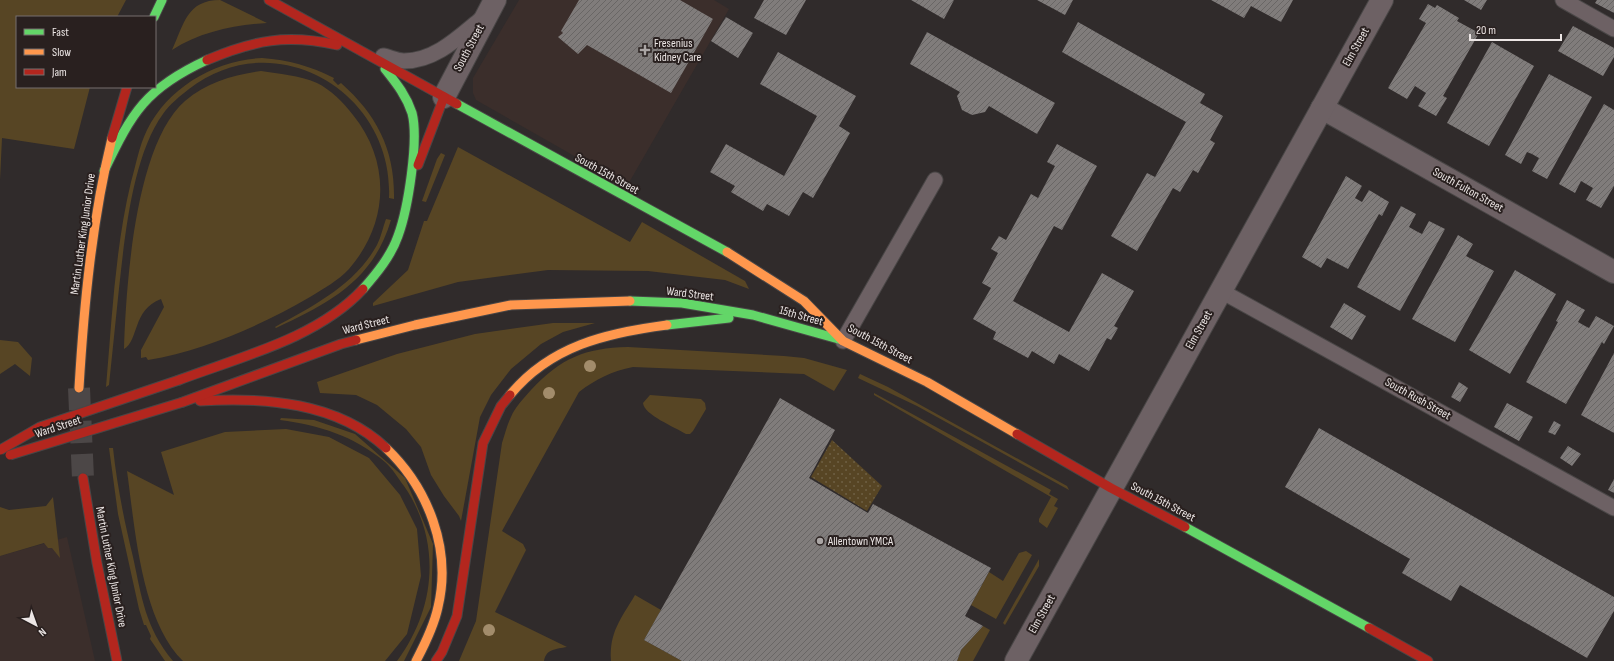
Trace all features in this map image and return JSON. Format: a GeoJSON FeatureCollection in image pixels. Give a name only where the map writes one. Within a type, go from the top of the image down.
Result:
{"type":"FeatureCollection","features":[{"type":"Feature","properties":{"kind":"main road"},"geometry":{"type":"LineString","coordinates":[[154,16],[162,0]]}},
{"type":"Feature","properties":{"kind":"main road","name":"South 15th Street"},"geometry":{"type":"LineString","coordinates":[[269,0],[725,252],[804,301],[843,341],[927,382],[1111,488],[1258,566],[1428,661]]}},
{"type":"Feature","properties":{"kind":"main road"},"geometry":{"type":"LineString","coordinates":[[104,171],[128,122],[138,108],[160,87],[189,67],[258,42],[294,39],[320,40],[358,49],[390,75],[403,91],[412,114],[414,144],[409,191]]}},
{"type":"Feature","properties":{"kind":"main road","name":"Martin Luther King Junior Drive"},"geometry":{"type":"LineString","coordinates":[[79,388],[82,322],[104,171],[127,88]]}},
{"type":"Feature","properties":{"kind":"main road"},"geometry":{"type":"LineString","coordinates":[[0,450],[40,427],[179,380],[295,337],[350,303],[379,271],[398,237],[409,191],[444,97]]}},
{"type":"Feature","properties":{"kind":"main road","name":"Ward Street"},"geometry":{"type":"LineString","coordinates":[[0,459],[74,434],[183,402],[340,344],[415,325],[511,305],[614,300],[682,303],[753,315]]}},
{"type":"Feature","properties":{"kind":"main road"},"geometry":{"type":"LineString","coordinates":[[436,661],[442,652],[457,616],[483,443],[490,424],[505,398],[525,374],[550,356],[576,344],[635,330],[753,315]]}},
{"type":"Feature","properties":{"kind":"main road","name":"15th Street"},"geometry":{"type":"LineString","coordinates":[[753,315],[843,341]]}},
{"type":"Feature","properties":{"kind":"main road"},"geometry":{"type":"LineString","coordinates":[[183,402],[210,400],[270,403],[322,411],[363,430],[380,442],[404,465],[424,498],[438,536],[442,570],[439,605],[428,638],[416,661]]}},
{"type":"Feature","properties":{"kind":"main road","name":"Martin Luther King Junior Drive"},"geometry":{"type":"LineString","coordinates":[[83,478],[94,548],[118,660]]}},
{"type":"Feature","properties":{"kind":"street","name":"Elm Street"},"geometry":{"type":"LineString","coordinates":[[1016,661],[1382,0]]}},
{"type":"Feature","properties":{"kind":"street","name":"South Street"},"geometry":{"type":"LineString","coordinates":[[444,97],[492,6]]}},
{"type":"Feature","properties":{"kind":"street","name":"South Fulton Street"},"geometry":{"type":"LineString","coordinates":[[1322,108],[1614,272]]}},
{"type":"Feature","properties":{"kind":"lane"},"geometry":{"type":"LineString","coordinates":[[1563,0],[1614,29]]}},
{"type":"Feature","properties":{"kind":"lane"},"geometry":{"type":"LineString","coordinates":[[358,49],[403,61],[431,55],[452,43],[492,6]]}},
{"type":"Feature","properties":{"kind":"lane"},"geometry":{"type":"LineString","coordinates":[[843,341],[935,180]]}},
{"type":"Feature","properties":{"kind":"lane","name":"South Rush Street"},"geometry":{"type":"LineString","coordinates":[[1221,291],[1614,508]]}},
{"type":"Feature","properties":{"kind":"shaded area"},"geometry":{"type":"Polygon","coordinates":[[[0,0],[126,0],[118,16],[16,16],[16,88],[90,88],[74,149],[2,138],[0,180],[0,0]]]}},
{"type":"Feature","properties":{"kind":"shaded area"},"geometry":{"type":"Polygon","coordinates":[[[220,0],[267,23],[218,30],[194,38],[172,50],[188,15],[193,9],[200,4],[209,1],[220,0]]]}},
{"type":"Feature","properties":{"kind":"shaded area"},"geometry":{"type":"Polygon","coordinates":[[[519,0],[714,0],[729,9],[627,186],[476,100],[473,93],[473,78],[519,0]]]}},
{"type":"Feature","properties":{"kind":"shaded area"},"geometry":{"type":"Polygon","coordinates":[[[262,58],[299,64],[316,70],[334,78],[333,80],[338,85],[341,83],[354,95],[374,121],[387,149],[391,165],[394,199],[389,198],[385,160],[372,127],[351,99],[323,79],[291,66],[257,63],[222,70],[189,89],[163,114],[152,132],[136,177],[126,228],[109,385],[106,387],[121,233],[131,182],[144,136],[156,115],[167,101],[180,89],[195,79],[211,70],[228,64],[262,58]]]}},
{"type":"Feature","properties":{"kind":"shaded area"},"geometry":{"type":"Polygon","coordinates":[[[261,71],[296,76],[317,83],[336,97],[353,115],[365,133],[374,152],[379,172],[380,192],[378,212],[372,232],[362,251],[345,273],[336,281],[291,308],[232,336],[190,350],[148,360],[146,357],[141,358],[141,350],[164,307],[161,299],[145,310],[129,345],[124,349],[127,290],[136,218],[144,182],[155,149],[168,121],[193,94],[221,80],[261,71]]]}},
{"type":"Feature","properties":{"kind":"shaded area"},"geometry":{"type":"Polygon","coordinates":[[[458,147],[630,242],[642,222],[745,281],[749,289],[725,280],[648,271],[548,270],[458,282],[373,306],[373,303],[408,270],[424,221],[427,221],[458,147]]]}},
{"type":"Feature","properties":{"kind":"shaded area"},"geometry":{"type":"Polygon","coordinates":[[[441,153],[445,155],[426,202],[422,201],[437,159],[441,153]]]}},
{"type":"Feature","properties":{"kind":"shaded area"},"geometry":{"type":"Polygon","coordinates":[[[386,219],[391,220],[383,241],[373,259],[347,288],[314,309],[276,328],[275,327],[332,293],[357,272],[377,245],[386,219]]]}},
{"type":"Feature","properties":{"kind":"shaded area"},"geometry":{"type":"Polygon","coordinates":[[[553,323],[595,323],[563,332],[541,344],[511,369],[491,395],[480,417],[461,521],[431,475],[421,447],[406,429],[377,405],[356,395],[320,393],[317,382],[397,354],[475,334],[553,323]]]}},
{"type":"Feature","properties":{"kind":"shaded area"},"geometry":{"type":"Polygon","coordinates":[[[0,340],[18,342],[32,358],[30,376],[15,364],[0,374],[0,340]]]}},
{"type":"Feature","properties":{"kind":"shaded area"},"geometry":{"type":"Polygon","coordinates":[[[628,347],[804,358],[847,370],[834,391],[804,374],[633,367],[604,376],[579,392],[502,531],[523,544],[526,550],[495,612],[567,647],[555,649],[549,652],[544,661],[459,661],[476,621],[502,443],[508,423],[513,413],[517,406],[542,379],[564,363],[586,353],[628,347]]]}},
{"type":"Feature","properties":{"kind":"shaded area"},"geometry":{"type":"Polygon","coordinates":[[[860,374],[888,387],[1067,486],[1069,490],[917,406],[858,378],[860,374]]]}},
{"type":"Feature","properties":{"kind":"shaded area"},"geometry":{"type":"Polygon","coordinates":[[[874,393],[1051,490],[1049,494],[1058,499],[1054,506],[1058,508],[1047,528],[1039,522],[1039,519],[1051,497],[874,395],[874,393]]]}},
{"type":"Feature","properties":{"kind":"shaded area"},"geometry":{"type":"Polygon","coordinates":[[[650,395],[701,399],[705,403],[706,409],[693,431],[690,434],[686,434],[649,412],[643,403],[650,395]]]}},
{"type":"Feature","properties":{"kind":"shaded area"},"geometry":{"type":"Polygon","coordinates":[[[281,418],[314,420],[355,434],[405,478],[433,544],[431,607],[404,661],[397,661],[410,641],[420,619],[426,597],[429,575],[429,552],[424,529],[416,507],[393,470],[385,462],[361,445],[336,433],[308,425],[280,420],[281,418]]]}},
{"type":"Feature","properties":{"kind":"shaded area"},"geometry":{"type":"Polygon","coordinates":[[[286,429],[329,437],[369,458],[400,495],[417,529],[421,576],[407,634],[385,661],[183,661],[169,643],[158,622],[149,598],[137,545],[127,471],[174,495],[161,452],[225,432],[286,429]]]}},
{"type":"Feature","properties":{"kind":"shaded area"},"geometry":{"type":"Polygon","coordinates":[[[832,440],[882,486],[867,511],[811,477],[832,440]]]}},
{"type":"Feature","properties":{"kind":"shaded area"},"geometry":{"type":"Polygon","coordinates":[[[109,448],[113,448],[124,516],[142,599],[150,624],[156,636],[173,661],[165,661],[150,639],[151,636],[146,625],[144,625],[139,609],[118,514],[109,448]]]}},
{"type":"Feature","properties":{"kind":"shaded area"},"geometry":{"type":"Polygon","coordinates":[[[53,497],[60,558],[52,548],[48,548],[44,543],[0,556],[0,507],[9,510],[46,506],[53,497]]]}},
{"type":"Feature","properties":{"kind":"shaded area"},"geometry":{"type":"Polygon","coordinates":[[[67,537],[95,661],[0,661],[0,556],[67,537]]]}},
{"type":"Feature","properties":{"kind":"shaded area"},"geometry":{"type":"Polygon","coordinates":[[[1026,551],[1032,555],[996,619],[971,605],[989,572],[1003,581],[1019,553],[1026,551]]]}},
{"type":"Feature","properties":{"kind":"shaded area"},"geometry":{"type":"Polygon","coordinates":[[[1039,559],[1039,566],[1005,625],[1003,623],[1039,559]]]}},
{"type":"Feature","properties":{"kind":"shaded area"},"geometry":{"type":"Polygon","coordinates":[[[635,595],[661,610],[644,640],[682,661],[611,661],[614,634],[635,595]]]}},
{"type":"Feature","properties":{"kind":"shaded area"},"geometry":{"type":"Polygon","coordinates":[[[983,626],[990,630],[973,661],[957,661],[961,650],[983,626]]]}},
{"type":"Feature","properties":{"kind":"building","name":"Fresenius Kidney Care"},"geometry":{"type":"Polygon","coordinates":[[[579,0],[680,0],[713,19],[671,93],[587,45],[578,54],[558,37],[563,33],[561,31],[579,0]]]}},
{"type":"Feature","properties":{"kind":"building"},"geometry":{"type":"Polygon","coordinates":[[[764,0],[806,0],[786,35],[754,18],[764,0]]]}},
{"type":"Feature","properties":{"kind":"building"},"geometry":{"type":"Polygon","coordinates":[[[911,0],[954,0],[944,19],[911,0]]]}},
{"type":"Feature","properties":{"kind":"building"},"geometry":{"type":"Polygon","coordinates":[[[1037,0],[1073,0],[1065,15],[1037,0]]]}},
{"type":"Feature","properties":{"kind":"building"},"geometry":{"type":"Polygon","coordinates":[[[1211,0],[1293,0],[1281,22],[1251,6],[1244,18],[1211,0]]]}},
{"type":"Feature","properties":{"kind":"building"},"geometry":{"type":"Polygon","coordinates":[[[1464,0],[1487,0],[1481,10],[1464,0]]]}},
{"type":"Feature","properties":{"kind":"building"},"geometry":{"type":"Polygon","coordinates":[[[1597,0],[1614,0],[1614,13],[1595,3],[1597,0]]]}},
{"type":"Feature","properties":{"kind":"building"},"geometry":{"type":"Polygon","coordinates":[[[1428,4],[1435,8],[1437,5],[1459,18],[1457,21],[1479,33],[1443,96],[1447,98],[1436,116],[1418,106],[1426,93],[1415,86],[1407,99],[1388,88],[1426,23],[1419,19],[1428,4]]]}},
{"type":"Feature","properties":{"kind":"building"},"geometry":{"type":"Polygon","coordinates":[[[726,17],[753,33],[738,58],[711,41],[726,17]]]}},
{"type":"Feature","properties":{"kind":"building"},"geometry":{"type":"Polygon","coordinates":[[[1078,22],[1205,94],[1200,103],[1223,116],[1210,140],[1215,143],[1198,173],[1193,170],[1180,192],[1173,188],[1137,251],[1111,236],[1147,173],[1155,177],[1186,122],[1062,52],[1078,22]]]}},
{"type":"Feature","properties":{"kind":"building"},"geometry":{"type":"Polygon","coordinates":[[[1573,26],[1614,48],[1614,57],[1603,76],[1558,51],[1573,26]]]}},
{"type":"Feature","properties":{"kind":"building"},"geometry":{"type":"Polygon","coordinates":[[[927,32],[1055,103],[1037,134],[989,106],[985,112],[972,115],[962,110],[957,96],[960,92],[910,64],[927,32]]]}},
{"type":"Feature","properties":{"kind":"building"},"geometry":{"type":"Polygon","coordinates":[[[1492,42],[1534,66],[1489,146],[1447,123],[1492,42]]]}},
{"type":"Feature","properties":{"kind":"building"},"geometry":{"type":"Polygon","coordinates":[[[778,52],[856,96],[839,126],[850,133],[813,198],[803,192],[789,216],[767,204],[763,211],[731,192],[735,186],[710,172],[726,144],[784,176],[817,116],[760,84],[778,52]]]}},
{"type":"Feature","properties":{"kind":"building"},"geometry":{"type":"Polygon","coordinates":[[[1549,74],[1592,97],[1547,179],[1532,171],[1539,158],[1532,154],[1527,152],[1521,164],[1505,155],[1549,74]]]}},
{"type":"Feature","properties":{"kind":"building"},"geometry":{"type":"Polygon","coordinates":[[[1604,104],[1614,110],[1614,186],[1601,208],[1586,200],[1593,188],[1581,181],[1575,193],[1559,184],[1604,104]]]}},
{"type":"Feature","properties":{"kind":"building"},"geometry":{"type":"Polygon","coordinates":[[[1057,144],[1097,166],[1062,230],[1054,226],[1013,301],[1069,332],[1102,273],[1134,291],[1114,326],[1118,328],[1111,340],[1107,338],[1089,371],[1059,354],[1054,364],[1032,351],[1028,358],[993,339],[996,332],[973,319],[991,288],[982,283],[998,253],[991,249],[999,236],[1006,240],[1031,194],[1038,198],[1055,166],[1047,162],[1057,144]]]}},
{"type":"Feature","properties":{"kind":"building"},"geometry":{"type":"Polygon","coordinates":[[[1346,176],[1362,186],[1355,198],[1362,202],[1369,190],[1389,202],[1382,216],[1379,214],[1348,269],[1327,258],[1321,268],[1302,257],[1346,176]]]}},
{"type":"Feature","properties":{"kind":"building"},"geometry":{"type":"Polygon","coordinates":[[[1401,206],[1416,214],[1409,227],[1416,231],[1422,234],[1429,221],[1445,229],[1400,311],[1357,287],[1401,206]]]}},
{"type":"Feature","properties":{"kind":"building"},"geometry":{"type":"Polygon","coordinates":[[[1458,235],[1473,244],[1466,256],[1494,271],[1455,342],[1412,319],[1458,235]]]}},
{"type":"Feature","properties":{"kind":"building"},"geometry":{"type":"Polygon","coordinates":[[[1515,270],[1556,294],[1510,374],[1469,350],[1515,270]]]}},
{"type":"Feature","properties":{"kind":"building"},"geometry":{"type":"Polygon","coordinates":[[[1567,300],[1585,310],[1578,322],[1585,326],[1589,328],[1596,316],[1614,326],[1604,344],[1602,342],[1566,404],[1526,382],[1558,322],[1556,321],[1567,300]]]}},
{"type":"Feature","properties":{"kind":"building"},"geometry":{"type":"Polygon","coordinates":[[[1344,303],[1366,316],[1352,340],[1330,327],[1344,303]]]}},
{"type":"Feature","properties":{"kind":"building"},"geometry":{"type":"Polygon","coordinates":[[[1614,353],[1614,433],[1581,415],[1614,353]]]}},
{"type":"Feature","properties":{"kind":"building"},"geometry":{"type":"Polygon","coordinates":[[[1459,382],[1468,388],[1460,402],[1451,397],[1459,382]]]}},
{"type":"Feature","properties":{"kind":"building","name":"Allentown YMCA"},"geometry":{"type":"Polygon","coordinates":[[[780,398],[835,430],[809,478],[868,513],[873,504],[991,568],[965,616],[983,626],[961,650],[957,661],[682,661],[644,640],[780,398]]]}},
{"type":"Feature","properties":{"kind":"building"},"geometry":{"type":"Polygon","coordinates":[[[1507,403],[1533,417],[1519,441],[1494,427],[1507,403]]]}},
{"type":"Feature","properties":{"kind":"building"},"geometry":{"type":"Polygon","coordinates":[[[1554,421],[1561,425],[1555,435],[1548,432],[1554,421]]]}},
{"type":"Feature","properties":{"kind":"building"},"geometry":{"type":"Polygon","coordinates":[[[1319,428],[1614,597],[1614,611],[1587,658],[1460,585],[1451,601],[1402,573],[1410,559],[1285,487],[1319,428]]]}},
{"type":"Feature","properties":{"kind":"building"},"geometry":{"type":"Polygon","coordinates":[[[1568,446],[1581,454],[1572,466],[1560,458],[1568,446]]]}},
{"type":"Feature","properties":{"kind":"building"},"geometry":{"type":"Polygon","coordinates":[[[1614,479],[1614,493],[1608,490],[1614,479]]]}},
{"type":"Feature","properties":{"kind":"tunnel"},"geometry":{"type":"LineString","coordinates":[[79,388],[83,478]]}},
{"type":"Feature","properties":{"kind":"traffic: fast"},"geometry":{"type":"LineString","coordinates":[[154,16],[162,0]]}},
{"type":"Feature","properties":{"kind":"traffic: fast"},"geometry":{"type":"LineString","coordinates":[[104,171],[123,133],[143,104],[169,81],[186,70],[207,60]]}},
{"type":"Feature","properties":{"kind":"traffic: fast"},"geometry":{"type":"LineString","coordinates":[[363,289],[388,257],[398,236],[409,192],[413,157],[414,125],[412,113],[404,95],[385,69]]}},
{"type":"Feature","properties":{"kind":"traffic: fast"},"geometry":{"type":"LineString","coordinates":[[457,104],[727,252]]}},
{"type":"Feature","properties":{"kind":"traffic: fast"},"geometry":{"type":"LineString","coordinates":[[630,301],[682,303],[753,315],[842,340]]}},
{"type":"Feature","properties":{"kind":"traffic: fast"},"geometry":{"type":"LineString","coordinates":[[667,325],[729,318]]}},
{"type":"Feature","properties":{"kind":"traffic: fast"},"geometry":{"type":"LineString","coordinates":[[1185,527],[1369,628]]}},
{"type":"Feature","properties":{"kind":"traffic: slow"},"geometry":{"type":"LineString","coordinates":[[79,388],[83,325],[94,231],[112,138]]}},
{"type":"Feature","properties":{"kind":"traffic: slow"},"geometry":{"type":"LineString","coordinates":[[727,252],[804,301],[843,341],[927,382],[1017,434]]}},
{"type":"Feature","properties":{"kind":"traffic: slow"},"geometry":{"type":"LineString","coordinates":[[356,340],[415,325],[511,305],[630,301]]}},
{"type":"Feature","properties":{"kind":"traffic: slow"},"geometry":{"type":"LineString","coordinates":[[510,395],[526,378],[561,353],[622,332],[667,325]]}},
{"type":"Feature","properties":{"kind":"traffic: slow"},"geometry":{"type":"LineString","coordinates":[[386,448],[401,464],[425,501],[439,542],[442,563],[442,585],[438,607],[432,628],[416,661]]}},
{"type":"Feature","properties":{"kind":"traffic: jam"},"geometry":{"type":"LineString","coordinates":[[269,0],[457,104]]}},
{"type":"Feature","properties":{"kind":"traffic: jam"},"geometry":{"type":"LineString","coordinates":[[207,60],[240,48],[271,41],[302,40],[337,45]]}},
{"type":"Feature","properties":{"kind":"traffic: jam"},"geometry":{"type":"LineString","coordinates":[[112,138],[127,88]]}},
{"type":"Feature","properties":{"kind":"traffic: jam"},"geometry":{"type":"LineString","coordinates":[[418,165],[444,97]]}},
{"type":"Feature","properties":{"kind":"traffic: jam"},"geometry":{"type":"LineString","coordinates":[[179,380],[252,354],[301,333],[324,321],[345,306],[363,289]]}},
{"type":"Feature","properties":{"kind":"traffic: jam"},"geometry":{"type":"LineString","coordinates":[[183,402],[341,344],[356,340]]}},
{"type":"Feature","properties":{"kind":"traffic: jam"},"geometry":{"type":"LineString","coordinates":[[0,450],[40,427],[179,380]]}},
{"type":"Feature","properties":{"kind":"traffic: jam"},"geometry":{"type":"LineString","coordinates":[[436,661],[442,652],[457,616],[483,443],[501,406],[510,395]]}},
{"type":"Feature","properties":{"kind":"traffic: jam"},"geometry":{"type":"LineString","coordinates":[[200,401],[249,400],[299,406],[322,412],[345,421],[367,433],[386,448]]}},
{"type":"Feature","properties":{"kind":"traffic: jam"},"geometry":{"type":"LineString","coordinates":[[10,455],[183,402]]}},
{"type":"Feature","properties":{"kind":"traffic: jam"},"geometry":{"type":"LineString","coordinates":[[1017,434],[1111,488],[1185,527]]}},
{"type":"Feature","properties":{"kind":"traffic: jam"},"geometry":{"type":"LineString","coordinates":[[83,478],[97,563],[117,661]]}},
{"type":"Feature","properties":{"kind":"traffic: jam"},"geometry":{"type":"LineString","coordinates":[[1369,628],[1428,661]]}},
{"type":"Feature","properties":{"kind":"place","name":"Fresenius Kidney Care"},"geometry":{"type":"Point","coordinates":[645,50]}},
{"type":"Feature","properties":{"kind":"place","name":"Allentown YMCA"},"geometry":{"type":"Point","coordinates":[820,541]}}]}
